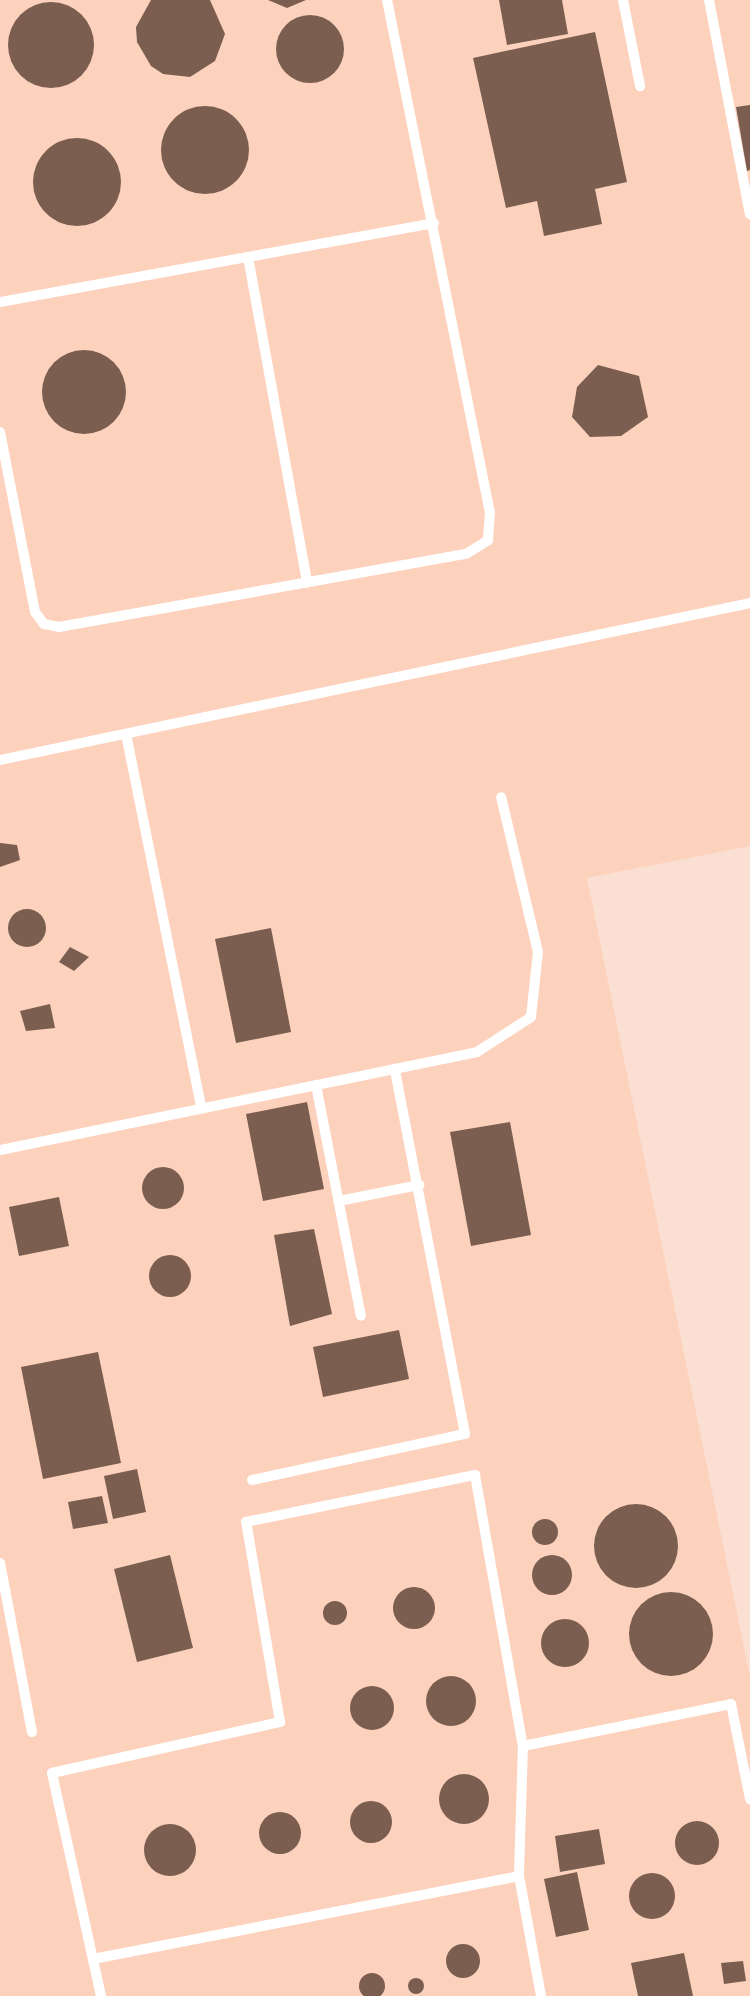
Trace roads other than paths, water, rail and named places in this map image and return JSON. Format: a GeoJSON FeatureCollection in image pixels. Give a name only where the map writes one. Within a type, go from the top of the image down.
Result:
{"type":"FeatureCollection","features":[{"type":"Feature","properties":{"kind":"lane"},"geometry":{"type":"LineString","coordinates":[[0,432],[35,612],[44,624],[59,627],[466,554],[488,540],[490,513],[434,223],[387,0]]}},
{"type":"Feature","properties":{"kind":"lane"},"geometry":{"type":"LineString","coordinates":[[623,0],[640,86]]}},
{"type":"Feature","properties":{"kind":"lane"},"geometry":{"type":"LineString","coordinates":[[709,0],[750,214]]}},
{"type":"Feature","properties":{"kind":"lane"},"geometry":{"type":"LineString","coordinates":[[0,302],[434,223]]}},
{"type":"Feature","properties":{"kind":"lane"},"geometry":{"type":"LineString","coordinates":[[248,257],[307,583]]}},
{"type":"Feature","properties":{"kind":"lane"},"geometry":{"type":"LineString","coordinates":[[0,760],[750,603]]}},
{"type":"Feature","properties":{"kind":"lane"},"geometry":{"type":"LineString","coordinates":[[126,734],[201,1107]]}},
{"type":"Feature","properties":{"kind":"lane"},"geometry":{"type":"LineString","coordinates":[[0,1150],[477,1052],[531,1017],[538,952],[501,797]]}},
{"type":"Feature","properties":{"kind":"lane"},"geometry":{"type":"LineString","coordinates":[[252,1480],[465,1434],[395,1069]]}},
{"type":"Feature","properties":{"kind":"lane"},"geometry":{"type":"LineString","coordinates":[[316,1085],[361,1316]]}},
{"type":"Feature","properties":{"kind":"lane"},"geometry":{"type":"LineString","coordinates":[[339,1201],[419,1185]]}},
{"type":"Feature","properties":{"kind":"lane"},"geometry":{"type":"LineString","coordinates":[[101,1996],[52,1773],[281,1722],[246,1522],[475,1475],[523,1746],[519,1876],[541,1996]]}},
{"type":"Feature","properties":{"kind":"lane"},"geometry":{"type":"LineString","coordinates":[[0,1563],[33,1732]]}},
{"type":"Feature","properties":{"kind":"lane"},"geometry":{"type":"LineString","coordinates":[[523,1746],[731,1704],[750,1799]]}},
{"type":"Feature","properties":{"kind":"lane"},"geometry":{"type":"LineString","coordinates":[[93,1959],[519,1876]]}}]}
